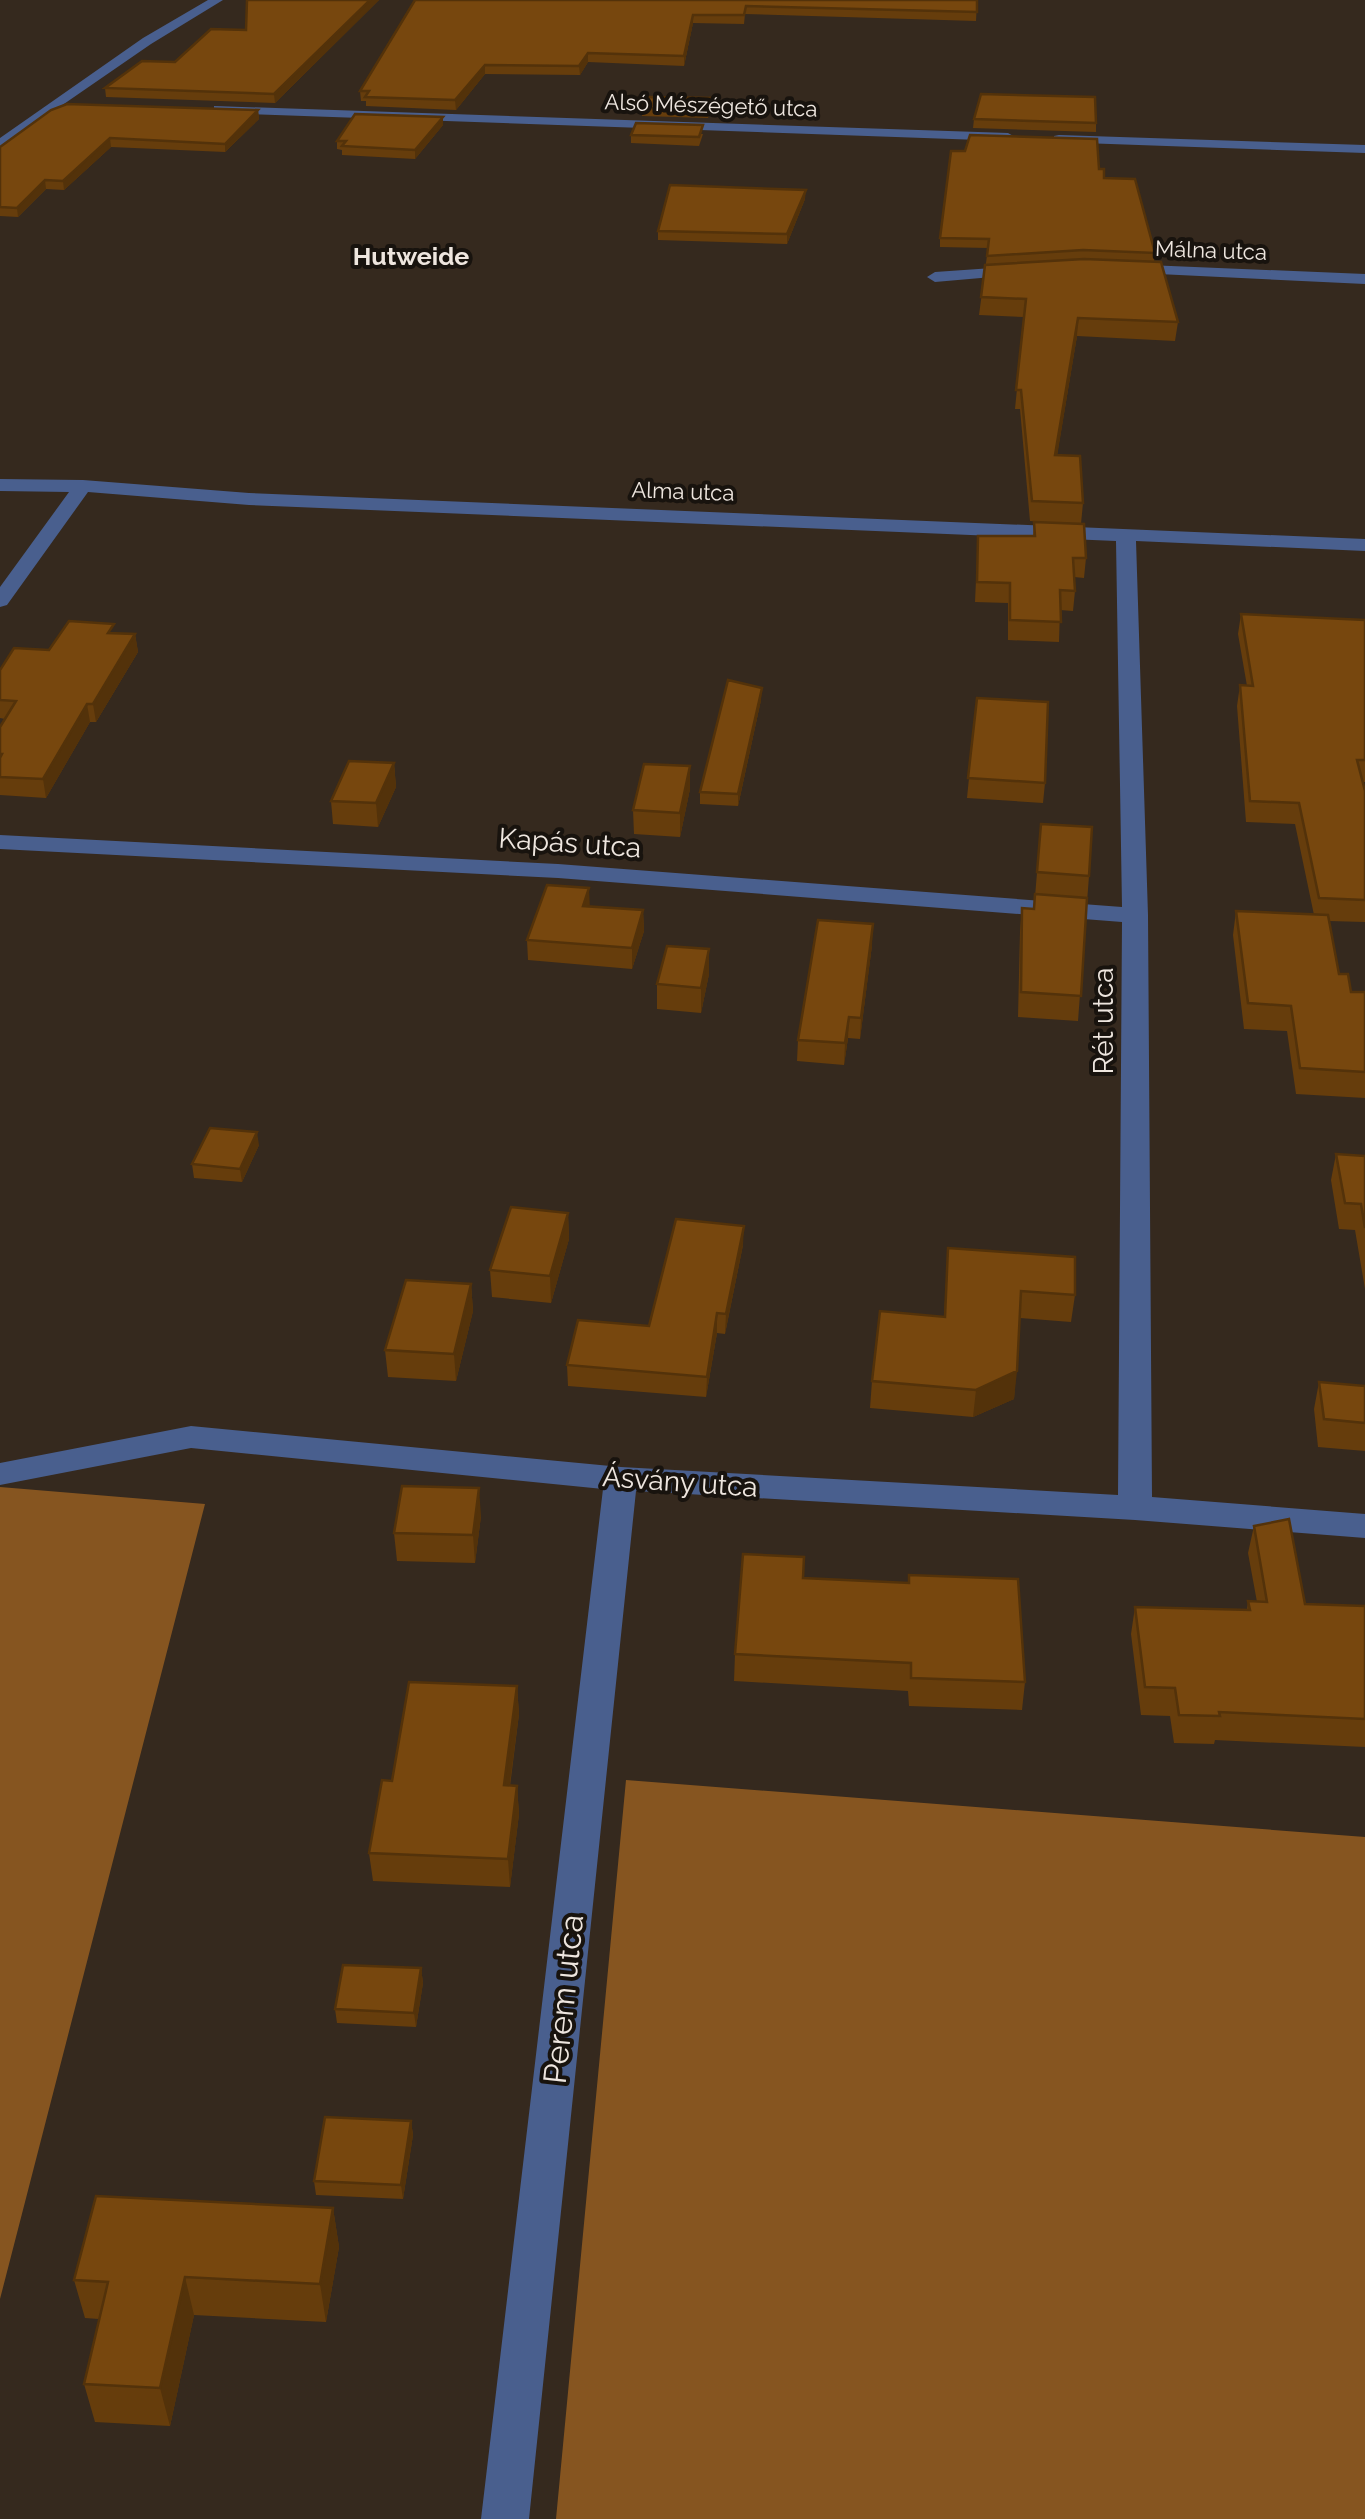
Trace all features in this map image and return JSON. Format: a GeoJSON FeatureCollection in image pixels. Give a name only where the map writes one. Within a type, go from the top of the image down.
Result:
{"type":"FeatureCollection","features":[{"type":"Feature","properties":{"kind":"street"},"geometry":{"type":"LineString","coordinates":[[0,144],[217,0]]}},
{"type":"Feature","properties":{"kind":"street"},"geometry":{"type":"LineString","coordinates":[[56,104],[76,105]]}},
{"type":"Feature","properties":{"kind":"street","name":"Alsó Mészégető utca"},"geometry":{"type":"LineString","coordinates":[[196,108],[1028,138]]}},
{"type":"Feature","properties":{"kind":"street"},"geometry":{"type":"LineString","coordinates":[[1047,138],[1365,149]]}},
{"type":"Feature","properties":{"kind":"street","name":"Málna utca"},"geometry":{"type":"LineString","coordinates":[[1101,268],[1365,279]]}},
{"type":"Feature","properties":{"kind":"street"},"geometry":{"type":"LineString","coordinates":[[935,277],[1045,270]]}},
{"type":"Feature","properties":{"kind":"street","name":"Alma utca"},"geometry":{"type":"LineString","coordinates":[[0,485],[83,486],[249,499],[1365,545]]}},
{"type":"Feature","properties":{"kind":"street"},"geometry":{"type":"LineString","coordinates":[[0,601],[83,486]]}},
{"type":"Feature","properties":{"kind":"street","name":"Rét utca"},"geometry":{"type":"LineString","coordinates":[[1126,534],[1135,915],[1135,1508]]}},
{"type":"Feature","properties":{"kind":"street","name":"Kapás utca"},"geometry":{"type":"LineString","coordinates":[[0,842],[558,872],[1135,915]]}},
{"type":"Feature","properties":{"kind":"street","name":"Ásvány utca"},"geometry":{"type":"LineString","coordinates":[[0,1474],[190,1437],[622,1479],[1135,1508],[1365,1526]]}},
{"type":"Feature","properties":{"kind":"street","name":"Perem utca"},"geometry":{"type":"LineString","coordinates":[[505,2519],[622,1479]]}},
{"type":"Feature","properties":{"kind":"shaded area"},"geometry":{"type":"Polygon","coordinates":[[[0,1487],[205,1504],[0,2299],[0,1487]]]}},
{"type":"Feature","properties":{"kind":"shaded area"},"geometry":{"type":"Polygon","coordinates":[[[626,1780],[1365,1837],[1365,2519],[556,2519],[626,1780]]]}},
{"type":"Feature","properties":{"kind":"building"},"geometry":{"type":"Polygon","coordinates":[[[247,0],[370,0],[274,94],[105,88],[142,61],[175,62],[211,29],[246,30],[247,0]]]}},
{"type":"Feature","properties":{"kind":"building"},"geometry":{"type":"Polygon","coordinates":[[[415,0],[977,0],[977,12],[746,6],[744,15],[693,15],[684,56],[588,53],[579,66],[485,65],[455,100],[365,97],[369,91],[360,91],[415,0]]]}},
{"type":"Feature","properties":{"kind":"building"},"geometry":{"type":"Polygon","coordinates":[[[981,94],[1095,97],[1096,123],[974,119],[981,94]]]}},
{"type":"Feature","properties":{"kind":"building"},"geometry":{"type":"Polygon","coordinates":[[[647,97],[712,98],[708,110],[642,108],[647,97]]]}},
{"type":"Feature","properties":{"kind":"building"},"geometry":{"type":"Polygon","coordinates":[[[67,104],[258,110],[225,144],[110,138],[63,181],[45,180],[17,208],[0,207],[0,147],[51,110],[67,104]]]}},
{"type":"Feature","properties":{"kind":"building"},"geometry":{"type":"Polygon","coordinates":[[[355,114],[443,117],[415,150],[342,146],[346,141],[337,141],[355,114]]]}},
{"type":"Feature","properties":{"kind":"building"},"geometry":{"type":"Polygon","coordinates":[[[636,123],[703,125],[699,137],[631,135],[636,123]]]}},
{"type":"Feature","properties":{"kind":"building"},"geometry":{"type":"Polygon","coordinates":[[[970,135],[1097,139],[1099,169],[1104,169],[1104,178],[1135,179],[1155,253],[1083,250],[987,256],[989,239],[940,238],[951,151],[965,151],[970,135]]]}},
{"type":"Feature","properties":{"kind":"building"},"geometry":{"type":"Polygon","coordinates":[[[670,185],[806,190],[787,234],[658,231],[670,185]]]}},
{"type":"Feature","properties":{"kind":"building"},"geometry":{"type":"Polygon","coordinates":[[[1084,259],[1161,262],[1178,322],[1078,318],[1055,455],[1080,456],[1083,503],[1032,501],[1021,390],[1016,390],[1026,299],[981,297],[985,265],[1084,259]]]}},
{"type":"Feature","properties":{"kind":"building"},"geometry":{"type":"Polygon","coordinates":[[[1034,522],[1084,524],[1086,558],[1073,558],[1075,591],[1060,590],[1061,622],[1010,620],[1010,583],[977,582],[978,536],[1035,536],[1034,522]]]}},
{"type":"Feature","properties":{"kind":"building"},"geometry":{"type":"Polygon","coordinates":[[[1241,614],[1365,620],[1365,760],[1357,760],[1365,791],[1365,900],[1319,898],[1299,803],[1250,801],[1240,685],[1253,686],[1241,614]]]}},
{"type":"Feature","properties":{"kind":"building"},"geometry":{"type":"Polygon","coordinates":[[[69,621],[114,624],[108,633],[135,634],[93,704],[87,704],[43,779],[0,777],[0,727],[16,701],[0,700],[0,670],[14,648],[49,650],[69,621]]]}},
{"type":"Feature","properties":{"kind":"building"},"geometry":{"type":"Polygon","coordinates":[[[728,680],[762,688],[738,794],[700,792],[728,680]]]}},
{"type":"Feature","properties":{"kind":"building"},"geometry":{"type":"Polygon","coordinates":[[[977,698],[1048,702],[1045,783],[968,778],[977,698]]]}},
{"type":"Feature","properties":{"kind":"building"},"geometry":{"type":"Polygon","coordinates":[[[349,761],[394,763],[376,803],[331,801],[349,761]]]}},
{"type":"Feature","properties":{"kind":"building"},"geometry":{"type":"Polygon","coordinates":[[[644,764],[690,766],[680,813],[633,810],[644,764]]]}},
{"type":"Feature","properties":{"kind":"building"},"geometry":{"type":"Polygon","coordinates":[[[1041,824],[1092,827],[1089,876],[1037,872],[1041,824]]]}},
{"type":"Feature","properties":{"kind":"building"},"geometry":{"type":"Polygon","coordinates":[[[547,885],[589,888],[583,906],[643,910],[632,948],[527,940],[547,885]]]}},
{"type":"Feature","properties":{"kind":"building"},"geometry":{"type":"Polygon","coordinates":[[[1035,894],[1087,898],[1081,996],[1021,992],[1022,908],[1034,909],[1035,894]]]}},
{"type":"Feature","properties":{"kind":"building"},"geometry":{"type":"Polygon","coordinates":[[[1236,911],[1328,915],[1339,974],[1348,974],[1351,992],[1365,992],[1365,1072],[1300,1068],[1291,1006],[1248,1003],[1236,911]]]}},
{"type":"Feature","properties":{"kind":"building"},"geometry":{"type":"Polygon","coordinates":[[[818,920],[873,924],[861,1018],[849,1017],[845,1043],[798,1040],[818,920]]]}},
{"type":"Feature","properties":{"kind":"building"},"geometry":{"type":"Polygon","coordinates":[[[667,946],[709,949],[701,988],[657,984],[667,946]]]}},
{"type":"Feature","properties":{"kind":"building"},"geometry":{"type":"Polygon","coordinates":[[[210,1128],[257,1132],[240,1169],[192,1164],[210,1128]]]}},
{"type":"Feature","properties":{"kind":"building"},"geometry":{"type":"Polygon","coordinates":[[[1336,1154],[1365,1156],[1365,1228],[1361,1204],[1345,1203],[1336,1154]]]}},
{"type":"Feature","properties":{"kind":"building"},"geometry":{"type":"Polygon","coordinates":[[[511,1207],[568,1213],[550,1276],[490,1270],[511,1207]]]}},
{"type":"Feature","properties":{"kind":"building"},"geometry":{"type":"Polygon","coordinates":[[[676,1219],[744,1226],[726,1314],[717,1313],[707,1377],[567,1365],[578,1320],[649,1326],[676,1219]]]}},
{"type":"Feature","properties":{"kind":"building"},"geometry":{"type":"Polygon","coordinates":[[[948,1248],[1075,1257],[1075,1295],[1021,1291],[1017,1371],[976,1390],[872,1381],[880,1311],[945,1317],[948,1248]]]}},
{"type":"Feature","properties":{"kind":"building"},"geometry":{"type":"Polygon","coordinates":[[[406,1280],[471,1284],[454,1354],[385,1350],[406,1280]]]}},
{"type":"Feature","properties":{"kind":"building"},"geometry":{"type":"Polygon","coordinates":[[[1319,1382],[1365,1386],[1365,1423],[1324,1419],[1319,1382]]]}},
{"type":"Feature","properties":{"kind":"building"},"geometry":{"type":"Polygon","coordinates":[[[402,1486],[479,1488],[473,1535],[394,1533],[402,1486]]]}},
{"type":"Feature","properties":{"kind":"building"},"geometry":{"type":"Polygon","coordinates":[[[1289,1519],[1305,1604],[1365,1606],[1365,1719],[1219,1712],[1220,1716],[1179,1715],[1175,1688],[1145,1687],[1135,1607],[1250,1610],[1248,1601],[1267,1602],[1254,1526],[1289,1519]]]}},
{"type":"Feature","properties":{"kind":"building"},"geometry":{"type":"Polygon","coordinates":[[[743,1554],[804,1557],[803,1578],[909,1583],[909,1575],[1018,1579],[1025,1682],[911,1678],[911,1663],[735,1654],[743,1554]]]}},
{"type":"Feature","properties":{"kind":"building"},"geometry":{"type":"Polygon","coordinates":[[[409,1682],[517,1686],[504,1785],[517,1786],[508,1859],[369,1853],[382,1780],[392,1781],[409,1682]]]}},
{"type":"Feature","properties":{"kind":"building"},"geometry":{"type":"Polygon","coordinates":[[[343,1965],[421,1968],[414,2013],[335,2009],[343,1965]]]}},
{"type":"Feature","properties":{"kind":"building"},"geometry":{"type":"Polygon","coordinates":[[[325,2117],[411,2121],[401,2185],[314,2181],[325,2117]]]}},
{"type":"Feature","properties":{"kind":"building"},"geometry":{"type":"Polygon","coordinates":[[[96,2196],[333,2208],[320,2284],[185,2277],[160,2388],[84,2384],[108,2282],[74,2280],[96,2196]]]}},
{"type":"Feature","properties":{"kind":"district","name":"Hutweide"},"geometry":{"type":"Point","coordinates":[411,256]}}]}
